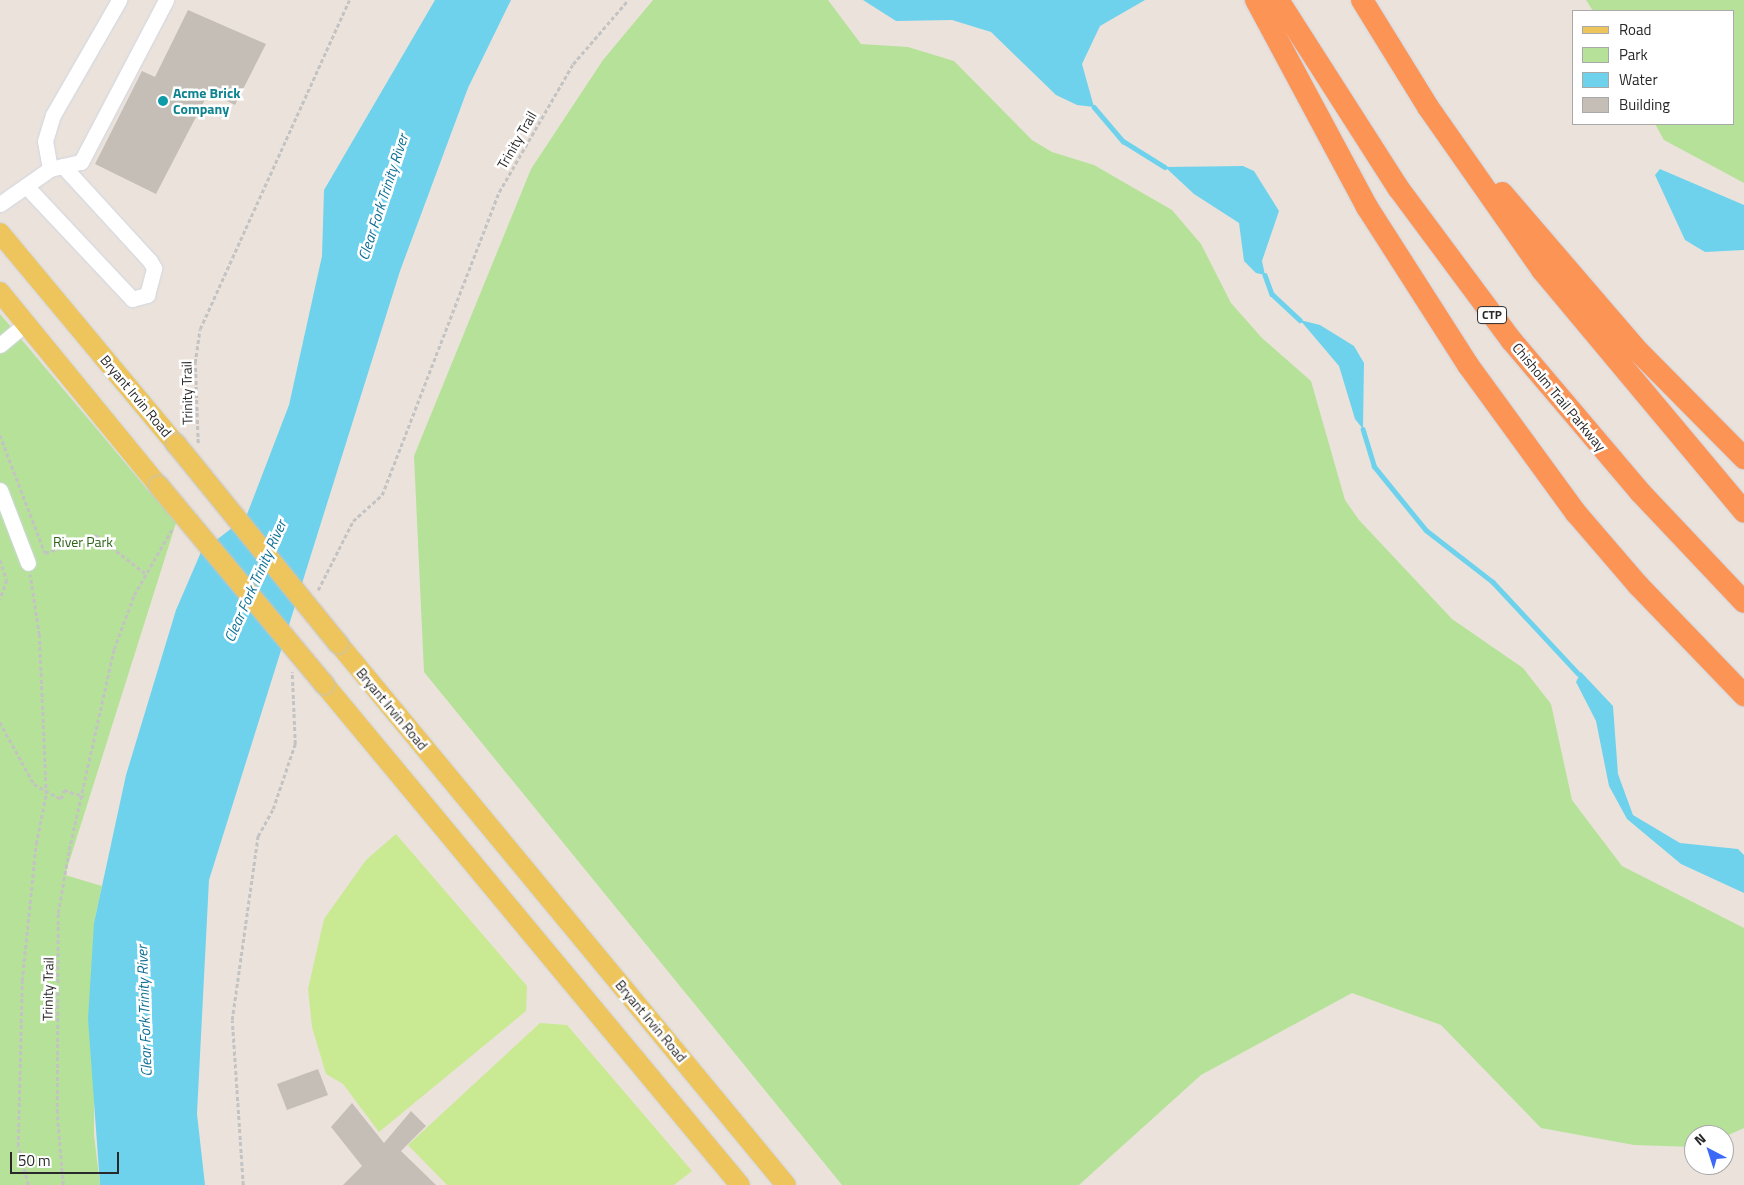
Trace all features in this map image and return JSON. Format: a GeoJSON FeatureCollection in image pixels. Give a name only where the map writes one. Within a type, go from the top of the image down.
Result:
{"type":"FeatureCollection","features":[{"type":"Feature","properties":{"kind":"highway"},"geometry":{"type":"LineString","coordinates":[[1256,0],[1346,173],[1468,365],[1582,520],[1744,695]]}},
{"type":"Feature","properties":{"kind":"highway","name":"Chisholm Trail Parkway"},"geometry":{"type":"LineString","coordinates":[[1278,0],[1393,181],[1506,333],[1627,478],[1744,602]]}},
{"type":"Feature","properties":{"kind":"highway"},"geometry":{"type":"LineString","coordinates":[[1362,0],[1428,106],[1542,270],[1744,512]]}},
{"type":"Feature","properties":{"kind":"highway"},"geometry":{"type":"LineString","coordinates":[[1428,106],[1638,351],[1744,458]]}},
{"type":"Feature","properties":{"kind":"main road","name":"Bryant Irvin Road"},"geometry":{"type":"LineString","coordinates":[[0,233],[786,1185]]}},
{"type":"Feature","properties":{"kind":"main road"},"geometry":{"type":"LineString","coordinates":[[0,292],[740,1185]]}},
{"type":"Feature","properties":{"kind":"lane"},"geometry":{"type":"LineString","coordinates":[[26,186],[132,299],[146,295],[154,268],[150,261],[57,168],[45,141],[53,116],[119,0]]}},
{"type":"Feature","properties":{"kind":"lane"},"geometry":{"type":"LineString","coordinates":[[0,204],[57,168],[81,162],[166,0]]}},
{"type":"Feature","properties":{"kind":"lane"},"geometry":{"type":"LineString","coordinates":[[0,345],[26,323]]}},
{"type":"Feature","properties":{"kind":"lane"},"geometry":{"type":"LineString","coordinates":[[0,490],[28,563]]}},
{"type":"Feature","properties":{"kind":"path","name":"Trinity Trail"},"geometry":{"type":"LineString","coordinates":[[198,448],[195,363],[200,329],[349,0]]}},
{"type":"Feature","properties":{"kind":"path","name":"Trinity Trail"},"geometry":{"type":"LineString","coordinates":[[315,595],[353,522],[382,495],[499,192],[572,64],[628,0]]}},
{"type":"Feature","properties":{"kind":"path"},"geometry":{"type":"LineString","coordinates":[[0,435],[45,553],[96,535],[145,573]]}},
{"type":"Feature","properties":{"kind":"path","name":"Trinity Trail"},"geometry":{"type":"LineString","coordinates":[[63,1185],[56,1113],[58,913],[114,649],[145,573],[176,523]]}},
{"type":"Feature","properties":{"kind":"path"},"geometry":{"type":"LineString","coordinates":[[0,560],[6,580],[0,600]]}},
{"type":"Feature","properties":{"kind":"path"},"geometry":{"type":"LineString","coordinates":[[28,563],[39,634],[46,794],[36,844],[22,981],[18,1146],[28,1185]]}},
{"type":"Feature","properties":{"kind":"path"},"geometry":{"type":"LineString","coordinates":[[243,1185],[232,1020],[258,836],[273,809],[295,744],[293,668]]}},
{"type":"Feature","properties":{"kind":"path"},"geometry":{"type":"LineString","coordinates":[[0,722],[34,784],[46,794],[61,799],[64,790],[84,796]]}},
{"type":"Feature","properties":{"kind":"green space"},"geometry":{"type":"Polygon","coordinates":[[[653,0],[828,0],[861,44],[908,47],[954,61],[1032,140],[1052,152],[1094,165],[1172,210],[1201,244],[1231,303],[1262,338],[1311,381],[1345,500],[1359,520],[1452,619],[1523,668],[1551,704],[1572,800],[1622,866],[1744,928],[1744,1128],[1734,1132],[1734,1125],[1684,1125],[1684,1147],[1634,1145],[1541,1128],[1441,1025],[1352,993],[1201,1075],[1079,1185],[842,1185],[424,672],[414,456],[531,169],[603,60],[653,0]]]}},
{"type":"Feature","properties":{"kind":"green space"},"geometry":{"type":"Polygon","coordinates":[[[1586,0],[1744,0],[1744,183],[1664,140],[1656,125],[1734,125],[1734,10],[1592,10],[1586,0]]]}},
{"type":"Feature","properties":{"kind":"green space","name":"River Park"},"geometry":{"type":"Polygon","coordinates":[[[0,314],[176,523],[65,875],[102,886],[94,923],[94,1135],[100,1185],[0,1185],[0,314]]]}},
{"type":"Feature","properties":{"kind":"green space"},"geometry":{"type":"Polygon","coordinates":[[[396,834],[527,986],[526,1011],[379,1132],[343,1084],[326,1074],[312,1027],[308,989],[324,919],[366,860],[396,834]]]}},
{"type":"Feature","properties":{"kind":"green space"},"geometry":{"type":"Polygon","coordinates":[[[540,1023],[567,1025],[692,1171],[674,1185],[447,1185],[408,1145],[540,1023]]]}},
{"type":"Feature","properties":{"kind":"water","name":"Clear Fork Trinity River"},"geometry":{"type":"Polygon","coordinates":[[[435,0],[511,0],[468,88],[400,271],[209,880],[197,1114],[205,1185],[100,1185],[88,1019],[94,923],[126,775],[176,610],[201,552],[246,517],[289,405],[322,256],[324,190],[435,0]]]}},
{"type":"Feature","properties":{"kind":"water"},"geometry":{"type":"Polygon","coordinates":[[[863,0],[1145,0],[1100,26],[1082,64],[1094,107],[1077,105],[1056,95],[991,32],[952,20],[896,21],[863,0]]]}},
{"type":"Feature","properties":{"kind":"water"},"geometry":{"type":"Polygon","coordinates":[[[1243,166],[1254,171],[1279,211],[1262,261],[1265,275],[1256,273],[1244,261],[1239,223],[1194,194],[1165,167],[1243,166]]]}},
{"type":"Feature","properties":{"kind":"water"},"geometry":{"type":"Polygon","coordinates":[[[1660,169],[1744,205],[1744,250],[1705,252],[1685,240],[1655,175],[1660,169]]]}},
{"type":"Feature","properties":{"kind":"water"},"geometry":{"type":"Polygon","coordinates":[[[1300,320],[1320,325],[1354,346],[1364,363],[1363,429],[1355,419],[1339,366],[1300,320]]]}},
{"type":"Feature","properties":{"kind":"water"},"geometry":{"type":"Polygon","coordinates":[[[1581,672],[1613,706],[1618,774],[1633,815],[1680,843],[1738,849],[1744,855],[1744,893],[1681,864],[1627,819],[1609,786],[1596,721],[1576,682],[1581,672]]]}},
{"type":"Feature","properties":{"kind":"building","name":"Acme Brick Company"},"geometry":{"type":"Polygon","coordinates":[[[188,10],[266,44],[235,105],[209,92],[156,194],[95,164],[142,71],[155,77],[188,10]]]}},
{"type":"Feature","properties":{"kind":"building"},"geometry":{"type":"Polygon","coordinates":[[[318,1069],[328,1095],[287,1110],[277,1084],[318,1069]]]}},
{"type":"Feature","properties":{"kind":"building"},"geometry":{"type":"Polygon","coordinates":[[[352,1103],[384,1143],[411,1111],[426,1126],[401,1151],[436,1185],[343,1185],[362,1166],[331,1127],[352,1103]]]}},
{"type":"Feature","properties":{"kind":"waterway"},"geometry":{"type":"LineString","coordinates":[[1094,107],[1123,141],[1165,167]]}},
{"type":"Feature","properties":{"kind":"waterway"},"geometry":{"type":"LineString","coordinates":[[1265,275],[1272,294],[1300,320]]}},
{"type":"Feature","properties":{"kind":"waterway"},"geometry":{"type":"LineString","coordinates":[[1363,429],[1374,466],[1426,530],[1493,582],[1578,673]]}},
{"type":"Feature","properties":{"kind":"place","name":"Acme Brick Company"},"geometry":{"type":"Point","coordinates":[163,101]}}]}
